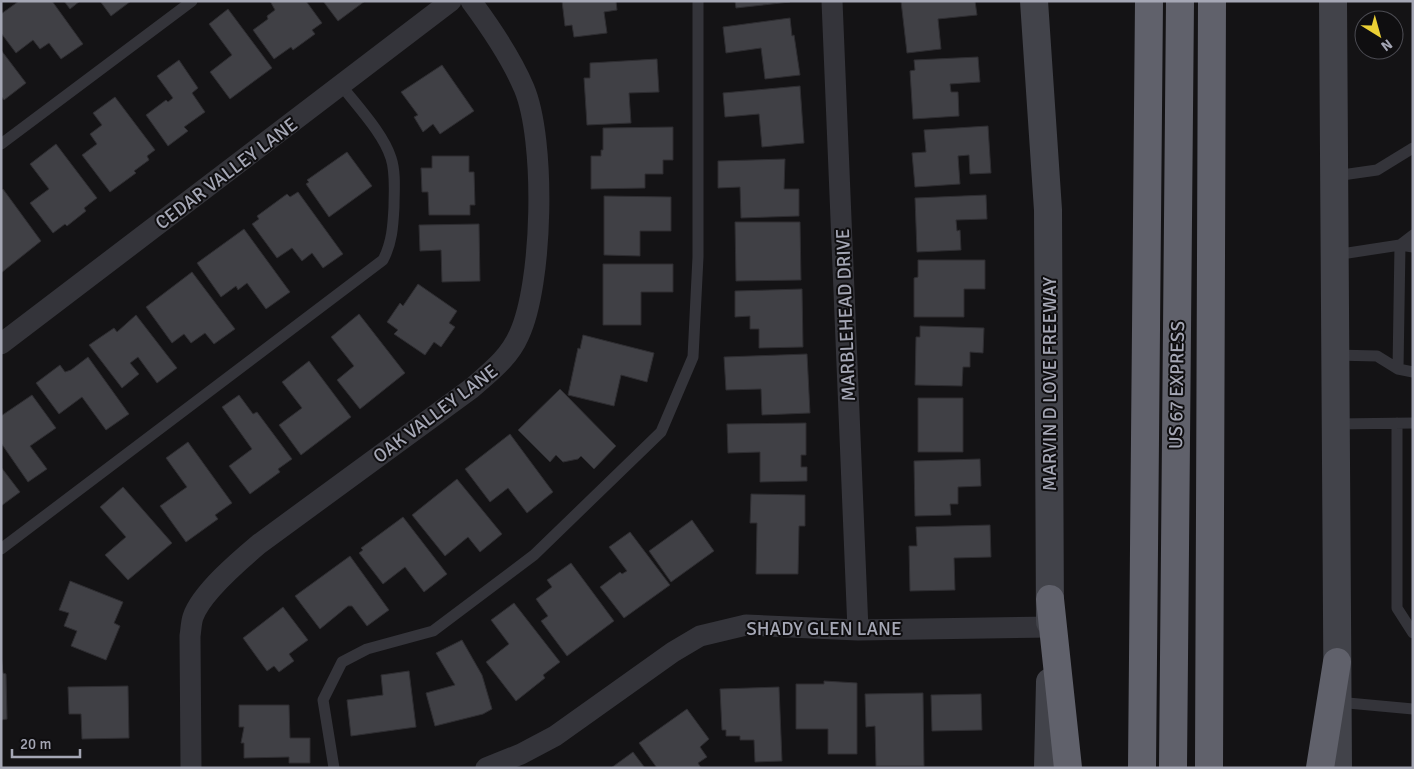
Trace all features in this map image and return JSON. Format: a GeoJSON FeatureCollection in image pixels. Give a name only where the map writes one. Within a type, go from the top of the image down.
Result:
{"type":"FeatureCollection","features":[{"type":"Feature","properties":{"kind":"highway"},"geometry":{"type":"LineString","coordinates":[[1142,768],[1148,1]]}},
{"type":"Feature","properties":{"kind":"highway","name":"US 67 EXPRESS"},"geometry":{"type":"LineString","coordinates":[[1173,768],[1180,1]]}},
{"type":"Feature","properties":{"kind":"highway"},"geometry":{"type":"LineString","coordinates":[[1209,768],[1210,94],[1212,1]]}},
{"type":"Feature","properties":{"kind":"highway"},"geometry":{"type":"LineString","coordinates":[[1050,599],[1068,768]]}},
{"type":"Feature","properties":{"kind":"highway"},"geometry":{"type":"LineString","coordinates":[[1320,768],[1337,662]]}},
{"type":"Feature","properties":{"kind":"main road","name":"MARVIN D LOVE FREEWAY"},"geometry":{"type":"LineString","coordinates":[[1034,1],[1048,210],[1050,599],[1048,768]]}},
{"type":"Feature","properties":{"kind":"main road"},"geometry":{"type":"LineString","coordinates":[[1333,1],[1338,768]]}},
{"type":"Feature","properties":{"kind":"street","name":"CEDAR VALLEY LANE"},"geometry":{"type":"LineString","coordinates":[[1,344],[451,1]]}},
{"type":"Feature","properties":{"kind":"street","name":"OAK VALLEY LANE"},"geometry":{"type":"LineString","coordinates":[[191,768],[190,636],[193,616],[208,594],[231,568],[259,544],[472,388],[502,362],[519,335],[528,306],[535,266],[539,204],[536,137],[525,90],[505,52],[471,1]]}},
{"type":"Feature","properties":{"kind":"street","name":"MARBLEHEAD DRIVE"},"geometry":{"type":"LineString","coordinates":[[832,1],[858,630]]}},
{"type":"Feature","properties":{"kind":"street","name":"SHADY GLEN LANE"},"geometry":{"type":"LineString","coordinates":[[486,768],[521,754],[556,736],[673,652],[700,636],[746,625],[858,630],[1050,627]]}},
{"type":"Feature","properties":{"kind":"lane"},"geometry":{"type":"LineString","coordinates":[[1,144],[192,1]]}},
{"type":"Feature","properties":{"kind":"lane"},"geometry":{"type":"LineString","coordinates":[[334,768],[323,700],[342,662],[367,649],[433,631],[534,555],[661,432],[693,357],[698,257],[698,1]]}},
{"type":"Feature","properties":{"kind":"lane"},"geometry":{"type":"LineString","coordinates":[[1,549],[383,260],[390,248],[393,233],[394,195],[391,157],[384,142],[341,85]]}},
{"type":"Feature","properties":{"kind":"lane"},"geometry":{"type":"LineString","coordinates":[[1335,176],[1377,170],[1413,148]]}},
{"type":"Feature","properties":{"kind":"lane"},"geometry":{"type":"LineString","coordinates":[[1400,245],[1413,235]]}},
{"type":"Feature","properties":{"kind":"lane"},"geometry":{"type":"LineString","coordinates":[[1398,368],[1400,245]]}},
{"type":"Feature","properties":{"kind":"lane"},"geometry":{"type":"LineString","coordinates":[[1335,255],[1400,245],[1413,247]]}},
{"type":"Feature","properties":{"kind":"lane"},"geometry":{"type":"LineString","coordinates":[[1336,355],[1377,356],[1398,368],[1413,372]]}},
{"type":"Feature","properties":{"kind":"lane"},"geometry":{"type":"LineString","coordinates":[[1397,423],[1397,608],[1413,633]]}},
{"type":"Feature","properties":{"kind":"lane"},"geometry":{"type":"LineString","coordinates":[[1336,424],[1413,423]]}},
{"type":"Feature","properties":{"kind":"lane"},"geometry":{"type":"LineString","coordinates":[[1337,702],[1413,709]]}},
{"type":"Feature","properties":{"kind":"building"},"geometry":{"type":"Polygon","coordinates":[[[19,1],[52,1],[83,44],[61,59],[49,43],[40,49],[33,40],[16,53],[1,33],[1,14],[19,1]]]}},
{"type":"Feature","properties":{"kind":"building"},"geometry":{"type":"Polygon","coordinates":[[[64,1],[80,1],[70,9],[64,1]]]}},
{"type":"Feature","properties":{"kind":"building"},"geometry":{"type":"Polygon","coordinates":[[[100,1],[131,1],[111,16],[100,1]]]}},
{"type":"Feature","properties":{"kind":"building"},"geometry":{"type":"Polygon","coordinates":[[[270,1],[306,1],[322,23],[312,30],[315,34],[293,50],[291,47],[274,59],[253,30],[268,19],[267,16],[275,10],[270,1]]]}},
{"type":"Feature","properties":{"kind":"building"},"geometry":{"type":"Polygon","coordinates":[[[323,1],[365,1],[338,21],[323,1]]]}},
{"type":"Feature","properties":{"kind":"building"},"geometry":{"type":"Polygon","coordinates":[[[562,1],[616,1],[617,10],[604,12],[607,33],[574,37],[572,25],[565,26],[562,1]]]}},
{"type":"Feature","properties":{"kind":"building"},"geometry":{"type":"Polygon","coordinates":[[[735,1],[790,1],[790,2],[736,8],[735,1]]]}},
{"type":"Feature","properties":{"kind":"building"},"geometry":{"type":"Polygon","coordinates":[[[901,1],[975,1],[977,15],[938,19],[941,49],[907,53],[901,1]]]}},
{"type":"Feature","properties":{"kind":"building"},"geometry":{"type":"Polygon","coordinates":[[[228,9],[272,68],[230,99],[210,72],[232,55],[209,24],[228,9]]]}},
{"type":"Feature","properties":{"kind":"building"},"geometry":{"type":"Polygon","coordinates":[[[790,18],[800,75],[765,79],[761,48],[726,53],[723,27],[790,18]]]}},
{"type":"Feature","properties":{"kind":"building"},"geometry":{"type":"Polygon","coordinates":[[[1,50],[26,83],[4,100],[1,96],[1,50]]]}},
{"type":"Feature","properties":{"kind":"building"},"geometry":{"type":"Polygon","coordinates":[[[978,57],[980,82],[950,84],[951,92],[958,92],[959,116],[913,119],[910,71],[915,70],[914,60],[978,57]]]}},
{"type":"Feature","properties":{"kind":"building"},"geometry":{"type":"Polygon","coordinates":[[[657,59],[659,92],[629,93],[631,123],[587,125],[584,78],[590,78],[590,63],[657,59]]]}},
{"type":"Feature","properties":{"kind":"building"},"geometry":{"type":"Polygon","coordinates":[[[179,60],[198,88],[192,93],[205,112],[184,127],[188,131],[168,146],[146,115],[166,100],[168,102],[173,98],[157,76],[179,60]]]}},
{"type":"Feature","properties":{"kind":"building"},"geometry":{"type":"Polygon","coordinates":[[[442,65],[474,111],[440,134],[433,124],[423,132],[414,117],[418,115],[401,92],[442,65]]]}},
{"type":"Feature","properties":{"kind":"building"},"geometry":{"type":"Polygon","coordinates":[[[800,86],[804,143],[762,147],[759,114],[725,117],[723,93],[800,86]]]}},
{"type":"Feature","properties":{"kind":"building"},"geometry":{"type":"Polygon","coordinates":[[[115,97],[155,150],[147,156],[149,160],[134,171],[136,173],[110,192],[82,155],[97,144],[90,134],[102,125],[93,113],[115,97]]]}},
{"type":"Feature","properties":{"kind":"building"},"geometry":{"type":"Polygon","coordinates":[[[988,126],[991,173],[970,174],[969,155],[958,156],[960,184],[915,187],[912,153],[926,152],[924,130],[988,126]]]}},
{"type":"Feature","properties":{"kind":"building"},"geometry":{"type":"Polygon","coordinates":[[[673,127],[673,160],[663,160],[663,174],[645,174],[645,188],[591,189],[591,156],[601,156],[601,150],[603,150],[603,128],[673,127]]]}},
{"type":"Feature","properties":{"kind":"building"},"geometry":{"type":"Polygon","coordinates":[[[56,144],[97,198],[84,208],[86,211],[67,226],[65,224],[53,233],[30,203],[49,189],[30,164],[56,144]]]}},
{"type":"Feature","properties":{"kind":"building"},"geometry":{"type":"Polygon","coordinates":[[[347,152],[372,186],[329,217],[306,184],[309,182],[307,180],[347,152]]]}},
{"type":"Feature","properties":{"kind":"building"},"geometry":{"type":"Polygon","coordinates":[[[432,156],[469,156],[469,172],[474,172],[475,205],[470,205],[470,215],[429,215],[428,192],[422,192],[421,168],[432,168],[432,156]]]}},
{"type":"Feature","properties":{"kind":"building"},"geometry":{"type":"Polygon","coordinates":[[[785,159],[784,189],[799,189],[799,216],[741,218],[740,187],[718,188],[718,161],[785,159]]]}},
{"type":"Feature","properties":{"kind":"building"},"geometry":{"type":"Polygon","coordinates":[[[3,189],[41,241],[1,273],[1,191],[3,189]]]}},
{"type":"Feature","properties":{"kind":"building"},"geometry":{"type":"Polygon","coordinates":[[[298,192],[343,254],[323,268],[312,253],[302,261],[292,248],[277,258],[252,224],[259,219],[257,216],[287,194],[290,197],[298,192]]]}},
{"type":"Feature","properties":{"kind":"building"},"geometry":{"type":"Polygon","coordinates":[[[986,195],[987,219],[956,220],[957,231],[960,230],[961,250],[917,252],[915,198],[986,195]]]}},
{"type":"Feature","properties":{"kind":"building"},"geometry":{"type":"Polygon","coordinates":[[[604,196],[671,197],[671,231],[640,231],[640,256],[604,255],[604,196]]]}},
{"type":"Feature","properties":{"kind":"building"},"geometry":{"type":"Polygon","coordinates":[[[735,222],[800,222],[801,280],[736,281],[735,222]]]}},
{"type":"Feature","properties":{"kind":"building"},"geometry":{"type":"Polygon","coordinates":[[[479,224],[480,281],[442,282],[441,250],[420,251],[419,225],[479,224]]]}},
{"type":"Feature","properties":{"kind":"building"},"geometry":{"type":"Polygon","coordinates":[[[244,229],[290,292],[266,309],[247,283],[238,290],[236,286],[221,297],[197,263],[244,229]]]}},
{"type":"Feature","properties":{"kind":"building"},"geometry":{"type":"Polygon","coordinates":[[[918,260],[985,260],[985,289],[964,289],[964,317],[914,317],[914,278],[918,277],[918,260]]]}},
{"type":"Feature","properties":{"kind":"building"},"geometry":{"type":"Polygon","coordinates":[[[603,264],[673,264],[673,292],[641,292],[641,325],[603,325],[603,264]]]}},
{"type":"Feature","properties":{"kind":"building"},"geometry":{"type":"Polygon","coordinates":[[[192,272],[235,329],[214,344],[205,333],[191,343],[184,334],[172,343],[146,307],[192,272]]]}},
{"type":"Feature","properties":{"kind":"building"},"geometry":{"type":"Polygon","coordinates":[[[418,284],[457,311],[449,323],[455,327],[441,347],[434,342],[425,355],[394,334],[398,330],[387,322],[400,303],[403,306],[418,284]]]}},
{"type":"Feature","properties":{"kind":"building"},"geometry":{"type":"Polygon","coordinates":[[[802,289],[803,347],[759,348],[759,329],[750,329],[750,316],[735,317],[735,291],[802,289]]]}},
{"type":"Feature","properties":{"kind":"building"},"geometry":{"type":"Polygon","coordinates":[[[359,314],[405,373],[360,409],[337,380],[354,366],[331,337],[359,314]]]}},
{"type":"Feature","properties":{"kind":"building"},"geometry":{"type":"Polygon","coordinates":[[[136,315],[177,368],[157,383],[138,357],[130,363],[139,374],[122,388],[89,345],[114,328],[117,332],[136,315]]]}},
{"type":"Feature","properties":{"kind":"building"},"geometry":{"type":"Polygon","coordinates":[[[920,326],[984,328],[983,353],[970,352],[970,367],[963,367],[962,386],[915,385],[916,337],[920,337],[920,326]]]}},
{"type":"Feature","properties":{"kind":"building"},"geometry":{"type":"Polygon","coordinates":[[[583,335],[654,353],[647,382],[621,375],[614,406],[568,395],[578,348],[580,349],[583,335]]]}},
{"type":"Feature","properties":{"kind":"building"},"geometry":{"type":"Polygon","coordinates":[[[807,354],[810,413],[762,415],[761,389],[726,390],[724,357],[807,354]]]}},
{"type":"Feature","properties":{"kind":"building"},"geometry":{"type":"Polygon","coordinates":[[[88,357],[129,414],[106,430],[82,397],[59,414],[36,383],[60,365],[65,372],[71,370],[88,357]]]}},
{"type":"Feature","properties":{"kind":"building"},"geometry":{"type":"Polygon","coordinates":[[[309,361],[351,417],[301,455],[279,425],[302,408],[282,382],[309,361]]]}},
{"type":"Feature","properties":{"kind":"building"},"geometry":{"type":"Polygon","coordinates":[[[560,389],[616,446],[594,469],[581,456],[578,459],[563,462],[556,455],[550,462],[518,430],[560,389]]]}},
{"type":"Feature","properties":{"kind":"building"},"geometry":{"type":"Polygon","coordinates":[[[32,395],[56,428],[30,446],[47,469],[28,482],[1,443],[1,416],[32,395]]]}},
{"type":"Feature","properties":{"kind":"building"},"geometry":{"type":"Polygon","coordinates":[[[239,395],[253,414],[257,412],[292,459],[278,469],[280,472],[250,494],[229,466],[252,449],[222,407],[239,395]]]}},
{"type":"Feature","properties":{"kind":"building"},"geometry":{"type":"Polygon","coordinates":[[[918,398],[963,398],[963,452],[918,452],[918,398]]]}},
{"type":"Feature","properties":{"kind":"building"},"geometry":{"type":"Polygon","coordinates":[[[806,423],[806,455],[801,455],[801,467],[807,467],[807,481],[760,482],[760,452],[728,453],[727,424],[806,423]]]}},
{"type":"Feature","properties":{"kind":"building"},"geometry":{"type":"Polygon","coordinates":[[[510,434],[553,492],[527,513],[508,488],[490,502],[465,469],[510,434]]]}},
{"type":"Feature","properties":{"kind":"building"},"geometry":{"type":"Polygon","coordinates":[[[188,442],[232,503],[215,515],[218,519],[186,542],[160,506],[187,487],[166,458],[188,442]]]}},
{"type":"Feature","properties":{"kind":"building"},"geometry":{"type":"Polygon","coordinates":[[[980,459],[981,486],[958,487],[958,504],[950,504],[951,515],[915,516],[914,461],[980,459]]]}},
{"type":"Feature","properties":{"kind":"building"},"geometry":{"type":"Polygon","coordinates":[[[1,467],[20,492],[1,506],[1,467]]]}},
{"type":"Feature","properties":{"kind":"building"},"geometry":{"type":"Polygon","coordinates":[[[457,479],[502,534],[480,552],[468,537],[445,556],[412,515],[457,479]]]}},
{"type":"Feature","properties":{"kind":"building"},"geometry":{"type":"Polygon","coordinates":[[[123,487],[172,543],[128,580],[105,555],[126,537],[100,507],[123,487]]]}},
{"type":"Feature","properties":{"kind":"building"},"geometry":{"type":"Polygon","coordinates":[[[751,494],[805,495],[805,526],[799,526],[798,574],[756,574],[757,523],[750,523],[751,494]]]}},
{"type":"Feature","properties":{"kind":"building"},"geometry":{"type":"Polygon","coordinates":[[[403,517],[447,574],[424,592],[405,567],[383,584],[359,553],[363,550],[361,548],[403,517]]]}},
{"type":"Feature","properties":{"kind":"building"},"geometry":{"type":"Polygon","coordinates":[[[692,520],[714,551],[671,582],[649,551],[692,520]]]}},
{"type":"Feature","properties":{"kind":"building"},"geometry":{"type":"Polygon","coordinates":[[[990,525],[991,557],[954,558],[955,590],[910,591],[909,546],[917,546],[916,527],[990,525]]]}},
{"type":"Feature","properties":{"kind":"building"},"geometry":{"type":"Polygon","coordinates":[[[630,532],[670,585],[624,618],[600,587],[620,572],[622,574],[627,571],[609,547],[630,532]]]}},
{"type":"Feature","properties":{"kind":"building"},"geometry":{"type":"Polygon","coordinates":[[[350,556],[389,610],[367,626],[352,606],[348,606],[320,629],[295,596],[350,556]]]}},
{"type":"Feature","properties":{"kind":"building"},"geometry":{"type":"Polygon","coordinates":[[[571,563],[614,621],[567,656],[541,621],[548,616],[536,599],[552,587],[547,580],[571,563]]]}},
{"type":"Feature","properties":{"kind":"building"},"geometry":{"type":"Polygon","coordinates":[[[70,581],[123,602],[114,623],[120,626],[106,660],[71,646],[77,631],[64,626],[69,613],[59,610],[70,581]]]}},
{"type":"Feature","properties":{"kind":"building"},"geometry":{"type":"Polygon","coordinates":[[[514,603],[560,662],[543,675],[545,678],[516,701],[486,662],[509,644],[491,620],[514,603]]]}},
{"type":"Feature","properties":{"kind":"building"},"geometry":{"type":"Polygon","coordinates":[[[283,607],[308,640],[289,654],[294,661],[279,672],[274,666],[267,671],[243,638],[283,607]]]}},
{"type":"Feature","properties":{"kind":"building"},"geometry":{"type":"Polygon","coordinates":[[[462,640],[482,675],[492,709],[483,714],[435,726],[426,693],[455,685],[436,653],[462,640]]]}},
{"type":"Feature","properties":{"kind":"building"},"geometry":{"type":"Polygon","coordinates":[[[1,654],[3,673],[6,674],[7,719],[1,720],[1,654]]]}},
{"type":"Feature","properties":{"kind":"building"},"geometry":{"type":"Polygon","coordinates":[[[409,671],[416,727],[351,736],[347,700],[383,695],[381,675],[409,671]]]}},
{"type":"Feature","properties":{"kind":"building"},"geometry":{"type":"Polygon","coordinates":[[[824,681],[857,683],[857,754],[828,754],[828,729],[796,729],[796,684],[824,684],[824,681]]]}},
{"type":"Feature","properties":{"kind":"building"},"geometry":{"type":"Polygon","coordinates":[[[128,686],[129,738],[82,739],[81,714],[69,714],[68,687],[128,686]]]}},
{"type":"Feature","properties":{"kind":"building"},"geometry":{"type":"Polygon","coordinates":[[[779,687],[782,761],[755,762],[754,740],[740,740],[740,736],[726,736],[726,730],[722,730],[720,689],[779,687]]]}},
{"type":"Feature","properties":{"kind":"building"},"geometry":{"type":"Polygon","coordinates":[[[923,693],[924,766],[876,766],[875,726],[866,727],[865,694],[923,693]]]}},
{"type":"Feature","properties":{"kind":"building"},"geometry":{"type":"Polygon","coordinates":[[[981,694],[982,730],[932,731],[931,695],[981,694]]]}},
{"type":"Feature","properties":{"kind":"building"},"geometry":{"type":"Polygon","coordinates":[[[239,705],[289,705],[290,738],[310,738],[310,763],[289,763],[289,757],[244,758],[244,743],[241,743],[244,727],[239,727],[239,705]]]}},
{"type":"Feature","properties":{"kind":"building"},"geometry":{"type":"Polygon","coordinates":[[[687,709],[709,739],[700,747],[707,757],[698,763],[701,768],[657,768],[639,743],[687,709]]]}},
{"type":"Feature","properties":{"kind":"building"},"geometry":{"type":"Polygon","coordinates":[[[633,752],[645,768],[611,768],[633,752]]]}}]}
